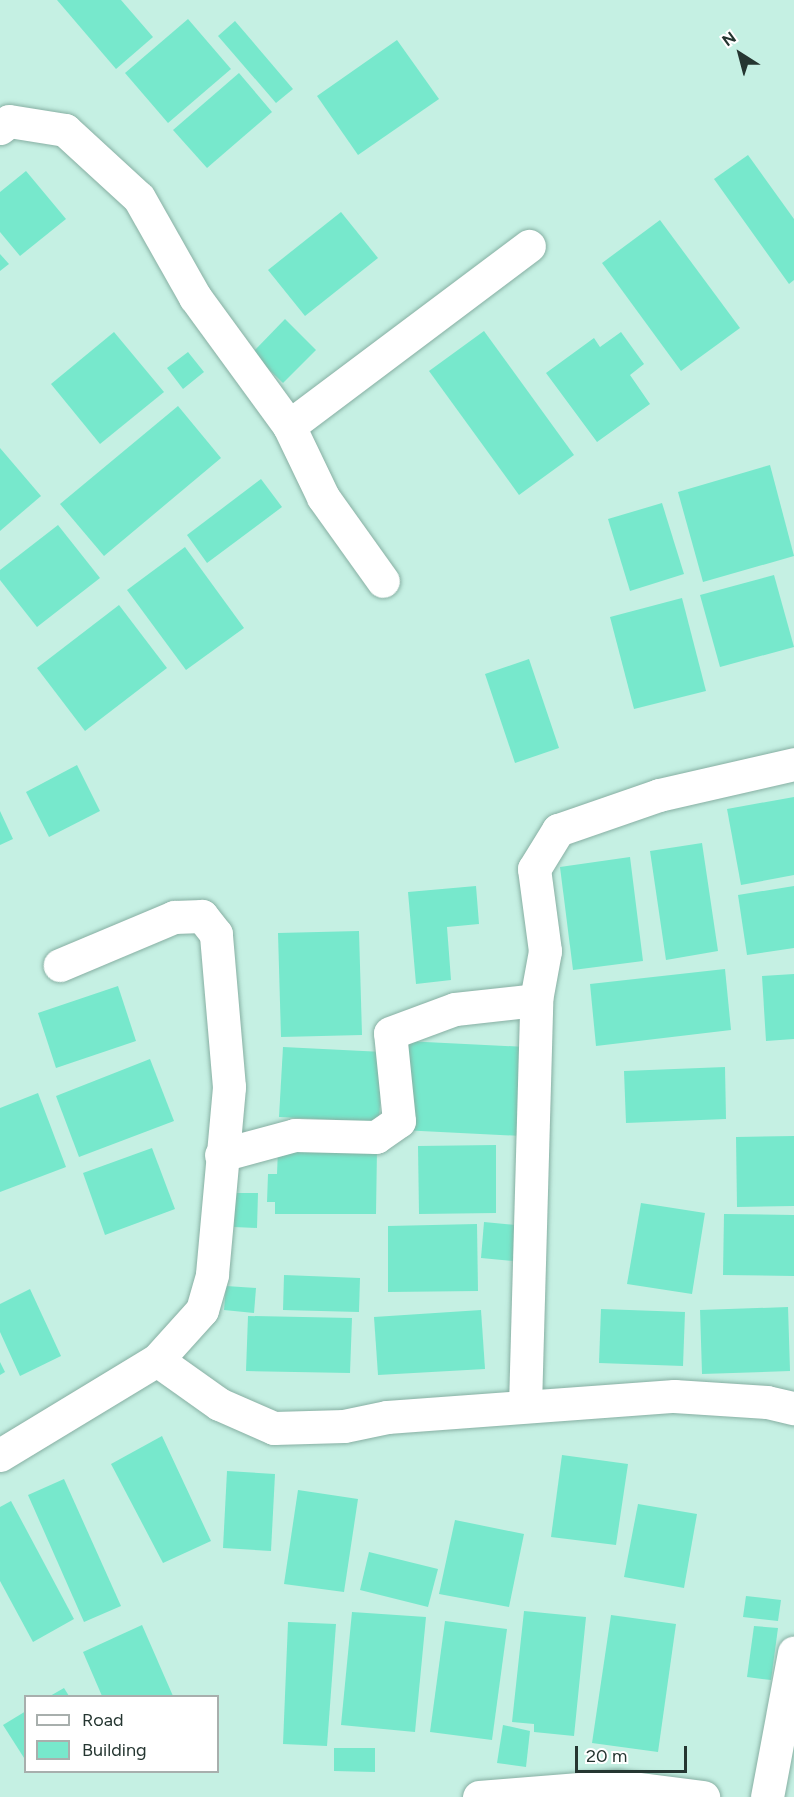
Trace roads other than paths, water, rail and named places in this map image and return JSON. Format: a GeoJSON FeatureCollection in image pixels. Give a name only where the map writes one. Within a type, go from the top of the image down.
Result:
{"type":"FeatureCollection","features":[{"type":"Feature","properties":{"kind":"street"},"geometry":{"type":"LineString","coordinates":[[0,128],[9,121],[65,130],[139,198],[195,297],[289,426],[323,497],[383,581]]}},
{"type":"Feature","properties":{"kind":"street"},"geometry":{"type":"LineString","coordinates":[[289,426],[529,246]]}},
{"type":"Feature","properties":{"kind":"street"},"geometry":{"type":"LineString","coordinates":[[525,1406],[536,1000],[545,951],[534,869],[558,830],[659,795],[794,764]]}},
{"type":"Feature","properties":{"kind":"street"},"geometry":{"type":"LineString","coordinates":[[0,1455],[157,1360],[202,1310],[212,1274],[221,1155],[229,1087],[216,934],[202,916],[174,917],[60,965]]}},
{"type":"Feature","properties":{"kind":"street"},"geometry":{"type":"LineString","coordinates":[[221,1155],[295,1135],[376,1137],[399,1121],[390,1033],[454,1009],[536,1000]]}},
{"type":"Feature","properties":{"kind":"street"},"geometry":{"type":"LineString","coordinates":[[157,1360],[219,1404],[274,1428],[344,1426],[387,1417],[674,1396],[767,1402],[794,1408]]}},
{"type":"Feature","properties":{"kind":"street"},"geometry":{"type":"LineString","coordinates":[[767,1797],[794,1653]]}},
{"type":"Feature","properties":{"kind":"street"},"geometry":{"type":"LineString","coordinates":[[479,1797],[617,1786],[703,1797]]}}]}
